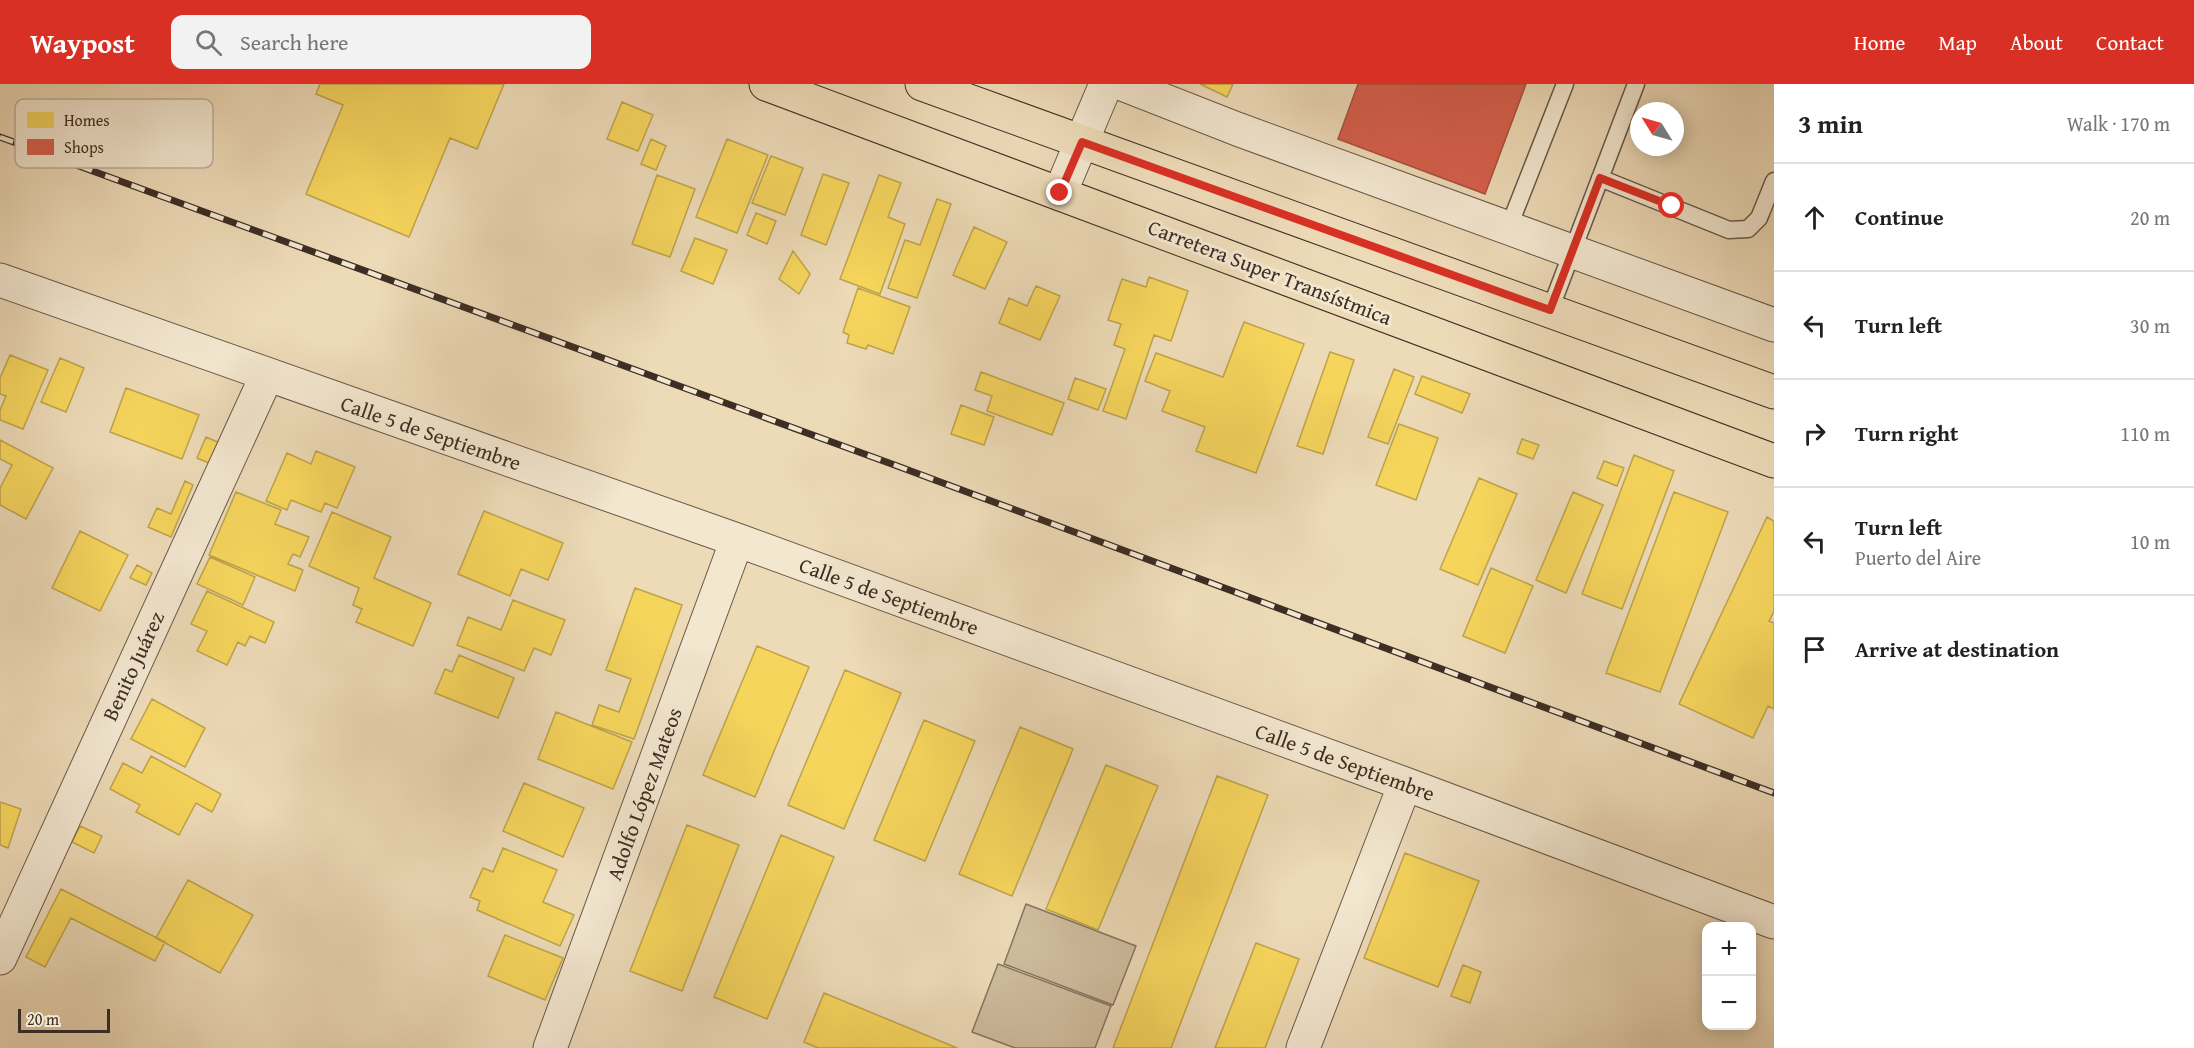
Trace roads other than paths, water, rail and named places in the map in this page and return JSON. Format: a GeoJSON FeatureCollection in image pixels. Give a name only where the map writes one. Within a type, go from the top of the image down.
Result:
{"type":"FeatureCollection","features":[{"type":"Feature","properties":{"kind":"main road","name":"Carretera Super Transístmica"},"geometry":{"type":"LineString","coordinates":[[766,84],[1774,461]]}},
{"type":"Feature","properties":{"kind":"main road"},"geometry":{"type":"LineString","coordinates":[[922,84],[1774,392]]}},
{"type":"Feature","properties":{"kind":"street"},"geometry":{"type":"LineString","coordinates":[[1060,193],[1106,84]]}},
{"type":"Feature","properties":{"kind":"street"},"geometry":{"type":"LineString","coordinates":[[1122,84],[1238,129],[1774,325]]}},
{"type":"Feature","properties":{"kind":"street","name":"Calle 5 de Septiembre"},"geometry":{"type":"LineString","coordinates":[[0,280],[737,540],[1406,784],[1774,922]]}},
{"type":"Feature","properties":{"kind":"street","name":"Benito Juárez"},"geometry":{"type":"LineString","coordinates":[[0,958],[267,375]]}},
{"type":"Feature","properties":{"kind":"street","name":"Adolfo López Mateos"},"geometry":{"type":"LineString","coordinates":[[551,1048],[737,540]]}},
{"type":"Feature","properties":{"kind":"street"},"geometry":{"type":"LineString","coordinates":[[1303,1048],[1406,784]]}},
{"type":"Feature","properties":{"kind":"lane"},"geometry":{"type":"LineString","coordinates":[[1509,229],[1564,84]]}},
{"type":"Feature","properties":{"kind":"lane"},"geometry":{"type":"LineString","coordinates":[[1550,310],[1636,84]]}},
{"type":"Feature","properties":{"kind":"lane"},"geometry":{"type":"LineString","coordinates":[[1600,178],[1729,230],[1748,229],[1759,218],[1774,181]]}},
{"type":"Feature","properties":{"kind":"railway"},"geometry":{"type":"LineString","coordinates":[[0,137],[15,142]]}},
{"type":"Feature","properties":{"kind":"railway"},"geometry":{"type":"LineString","coordinates":[[85,168],[900,467],[1774,793]]}}]}
